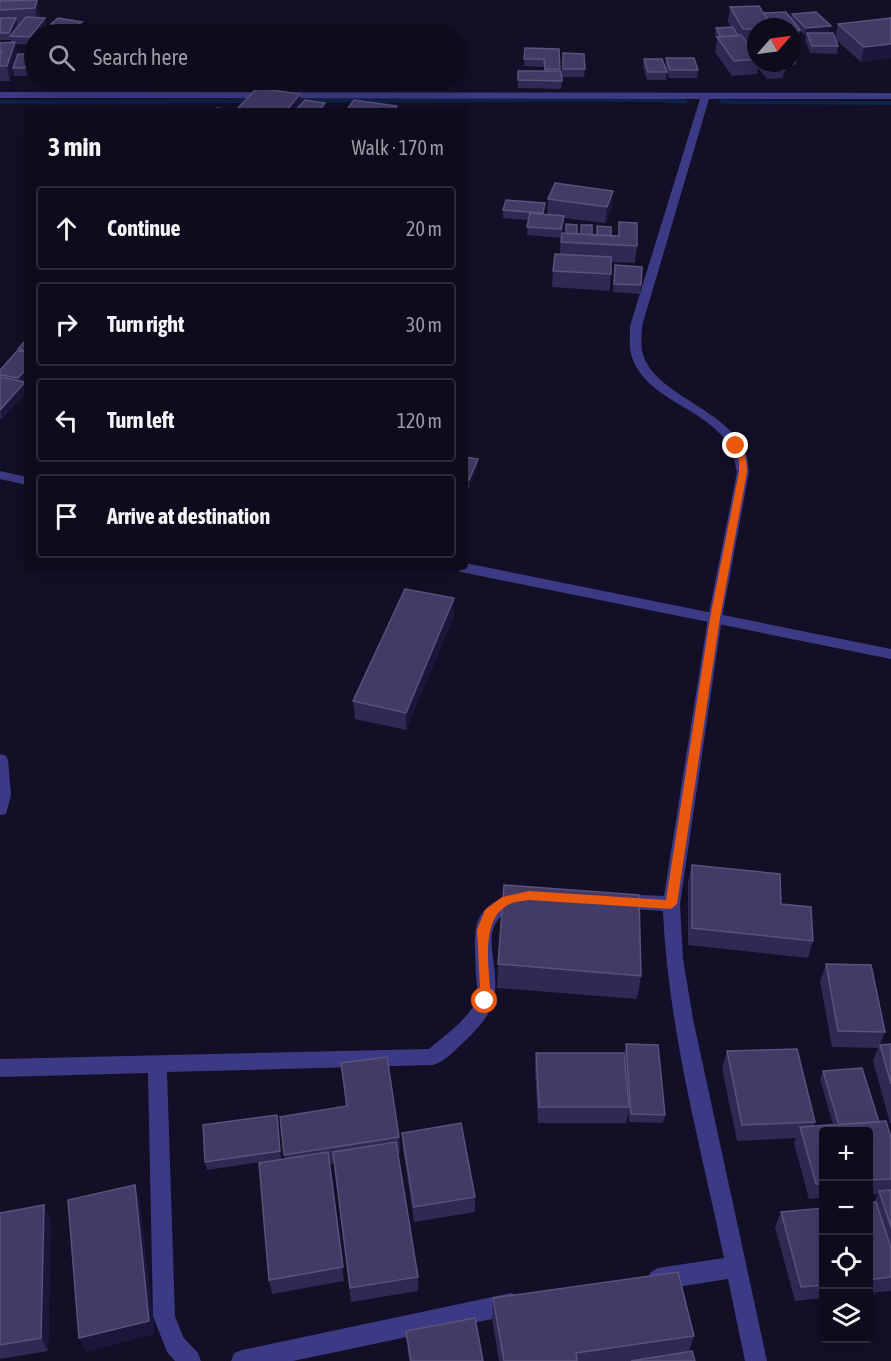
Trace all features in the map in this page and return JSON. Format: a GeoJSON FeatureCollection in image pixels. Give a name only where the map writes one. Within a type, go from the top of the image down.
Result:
{"type":"FeatureCollection","features":[{"type":"Feature","properties":{"kind":"street"},"geometry":{"type":"LineString","coordinates":[[0,95],[891,96]]}},
{"type":"Feature","properties":{"kind":"street"},"geometry":{"type":"LineString","coordinates":[[706,95],[636,326],[636,341],[637,356],[646,373],[724,432],[736,446],[743,461],[715,618],[671,904],[674,958],[684,1019],[756,1361]]}},
{"type":"Feature","properties":{"kind":"street"},"geometry":{"type":"LineString","coordinates":[[0,475],[24,480]]}},
{"type":"Feature","properties":{"kind":"street"},"geometry":{"type":"LineString","coordinates":[[468,569],[891,654]]}},
{"type":"Feature","properties":{"kind":"street"},"geometry":{"type":"LineString","coordinates":[[0,760],[3,795],[0,809]]}},
{"type":"Feature","properties":{"kind":"street"},"geometry":{"type":"LineString","coordinates":[[0,1068],[434,1057],[462,1033],[485,1001],[483,930],[489,914],[506,900],[529,895],[541,896]]}},
{"type":"Feature","properties":{"kind":"street"},"geometry":{"type":"LineString","coordinates":[[600,900],[671,904]]}},
{"type":"Feature","properties":{"kind":"street"},"geometry":{"type":"LineString","coordinates":[[157,1064],[164,1316],[176,1344],[189,1361]]}},
{"type":"Feature","properties":{"kind":"street"},"geometry":{"type":"LineString","coordinates":[[633,1283],[735,1267]]}},
{"type":"Feature","properties":{"kind":"street"},"geometry":{"type":"LineString","coordinates":[[242,1361],[532,1300]]}},
{"type":"Feature","properties":{"kind":"building"},"geometry":{"type":"Polygon","coordinates":[[[37,0],[35,8],[0,10],[0,1],[37,0]]]}},
{"type":"Feature","properties":{"kind":"building"},"geometry":{"type":"Polygon","coordinates":[[[759,6],[766,18],[747,18],[747,29],[743,29],[730,7],[759,6]]]}},
{"type":"Feature","properties":{"kind":"building"},"geometry":{"type":"Polygon","coordinates":[[[786,12],[791,18],[767,18],[764,13],[786,12]]]}},
{"type":"Feature","properties":{"kind":"building"},"geometry":{"type":"Polygon","coordinates":[[[816,12],[831,26],[806,28],[801,23],[801,18],[796,18],[792,14],[816,12]]]}},
{"type":"Feature","properties":{"kind":"building"},"geometry":{"type":"Polygon","coordinates":[[[26,17],[45,18],[40,24],[24,24],[24,37],[10,36],[26,17]]]}},
{"type":"Feature","properties":{"kind":"building"},"geometry":{"type":"Polygon","coordinates":[[[1,18],[16,18],[9,33],[0,33],[1,18]]]}},
{"type":"Feature","properties":{"kind":"building"},"geometry":{"type":"Polygon","coordinates":[[[58,18],[82,22],[79,24],[51,24],[58,18]]]}},
{"type":"Feature","properties":{"kind":"building"},"geometry":{"type":"Polygon","coordinates":[[[891,18],[891,44],[864,47],[838,24],[891,18]]]}},
{"type":"Feature","properties":{"kind":"building"},"geometry":{"type":"Polygon","coordinates":[[[733,27],[738,36],[721,37],[716,28],[733,27]]]}},
{"type":"Feature","properties":{"kind":"building"},"geometry":{"type":"Polygon","coordinates":[[[807,33],[833,33],[838,46],[812,46],[807,33]]]}},
{"type":"Feature","properties":{"kind":"building"},"geometry":{"type":"Polygon","coordinates":[[[741,35],[747,43],[747,60],[734,61],[717,37],[741,35]]]}},
{"type":"Feature","properties":{"kind":"building"},"geometry":{"type":"Polygon","coordinates":[[[15,42],[7,66],[0,66],[2,52],[0,52],[0,43],[15,42]]]}},
{"type":"Feature","properties":{"kind":"building"},"geometry":{"type":"Polygon","coordinates":[[[525,48],[559,49],[560,69],[545,69],[544,59],[524,59],[525,48]]]}},
{"type":"Feature","properties":{"kind":"building"},"geometry":{"type":"Polygon","coordinates":[[[563,53],[584,54],[585,69],[563,69],[563,53]]]}},
{"type":"Feature","properties":{"kind":"building"},"geometry":{"type":"Polygon","coordinates":[[[18,54],[24,54],[24,68],[13,68],[18,54]]]}},
{"type":"Feature","properties":{"kind":"building"},"geometry":{"type":"Polygon","coordinates":[[[666,58],[694,58],[698,70],[670,70],[666,58]]]}},
{"type":"Feature","properties":{"kind":"building"},"geometry":{"type":"Polygon","coordinates":[[[644,59],[662,59],[667,72],[648,72],[644,59]]]}},
{"type":"Feature","properties":{"kind":"building"},"geometry":{"type":"Polygon","coordinates":[[[518,71],[561,71],[562,81],[518,80],[518,71]]]}},
{"type":"Feature","properties":{"kind":"building"},"geometry":{"type":"Polygon","coordinates":[[[255,90],[300,94],[288,108],[238,108],[255,90]]]}},
{"type":"Feature","properties":{"kind":"building"},"geometry":{"type":"Polygon","coordinates":[[[305,100],[325,103],[321,108],[298,108],[305,100]]]}},
{"type":"Feature","properties":{"kind":"building"},"geometry":{"type":"Polygon","coordinates":[[[354,100],[397,106],[396,108],[348,108],[354,100]]]}},
{"type":"Feature","properties":{"kind":"building"},"geometry":{"type":"Polygon","coordinates":[[[555,183],[613,191],[607,207],[548,199],[555,183]]]}},
{"type":"Feature","properties":{"kind":"building"},"geometry":{"type":"Polygon","coordinates":[[[506,200],[545,203],[543,213],[503,210],[506,200]]]}},
{"type":"Feature","properties":{"kind":"building"},"geometry":{"type":"Polygon","coordinates":[[[530,213],[564,216],[561,229],[527,227],[530,213]]]}},
{"type":"Feature","properties":{"kind":"building"},"geometry":{"type":"Polygon","coordinates":[[[619,222],[637,223],[637,246],[561,242],[562,233],[619,236],[619,222]]]}},
{"type":"Feature","properties":{"kind":"building"},"geometry":{"type":"Polygon","coordinates":[[[566,224],[577,225],[577,234],[566,233],[566,224]]]}},
{"type":"Feature","properties":{"kind":"building"},"geometry":{"type":"Polygon","coordinates":[[[581,225],[592,225],[592,235],[581,234],[581,225]]]}},
{"type":"Feature","properties":{"kind":"building"},"geometry":{"type":"Polygon","coordinates":[[[597,226],[611,227],[611,236],[597,235],[597,226]]]}},
{"type":"Feature","properties":{"kind":"building"},"geometry":{"type":"Polygon","coordinates":[[[555,254],[611,257],[611,274],[553,271],[555,254]]]}},
{"type":"Feature","properties":{"kind":"building"},"geometry":{"type":"Polygon","coordinates":[[[615,265],[642,267],[641,285],[614,284],[615,265]]]}},
{"type":"Feature","properties":{"kind":"building"},"geometry":{"type":"Polygon","coordinates":[[[24,342],[24,351],[18,349],[24,342]]]}},
{"type":"Feature","properties":{"kind":"building"},"geometry":{"type":"Polygon","coordinates":[[[17,351],[24,352],[24,371],[18,378],[0,375],[0,370],[17,351]]]}},
{"type":"Feature","properties":{"kind":"building"},"geometry":{"type":"Polygon","coordinates":[[[0,377],[24,382],[24,383],[0,410],[0,377]]]}},
{"type":"Feature","properties":{"kind":"building"},"geometry":{"type":"Polygon","coordinates":[[[468,457],[478,459],[469,480],[468,457]]]}},
{"type":"Feature","properties":{"kind":"building"},"geometry":{"type":"Polygon","coordinates":[[[405,589],[454,598],[406,713],[353,701],[405,589]]]}},
{"type":"Feature","properties":{"kind":"building"},"geometry":{"type":"Polygon","coordinates":[[[692,865],[780,874],[781,904],[811,907],[813,941],[692,928],[692,865]]]}},
{"type":"Feature","properties":{"kind":"building"},"geometry":{"type":"Polygon","coordinates":[[[504,885],[639,895],[641,976],[498,964],[504,885]]]}},
{"type":"Feature","properties":{"kind":"building"},"geometry":{"type":"Polygon","coordinates":[[[826,964],[871,965],[885,1032],[838,1031],[826,964]]]}},
{"type":"Feature","properties":{"kind":"building"},"geometry":{"type":"Polygon","coordinates":[[[626,1044],[658,1045],[665,1115],[631,1114],[626,1044]]]}},
{"type":"Feature","properties":{"kind":"building"},"geometry":{"type":"Polygon","coordinates":[[[891,1044],[891,1084],[880,1045],[891,1044]]]}},
{"type":"Feature","properties":{"kind":"building"},"geometry":{"type":"Polygon","coordinates":[[[797,1049],[815,1122],[742,1125],[727,1051],[797,1049]]]}},
{"type":"Feature","properties":{"kind":"building"},"geometry":{"type":"Polygon","coordinates":[[[536,1053],[624,1053],[629,1107],[539,1107],[536,1053]]]}},
{"type":"Feature","properties":{"kind":"building"},"geometry":{"type":"Polygon","coordinates":[[[387,1057],[399,1137],[284,1155],[280,1117],[347,1106],[341,1063],[387,1057]]]}},
{"type":"Feature","properties":{"kind":"building"},"geometry":{"type":"Polygon","coordinates":[[[862,1068],[879,1122],[839,1125],[823,1071],[862,1068]]]}},
{"type":"Feature","properties":{"kind":"building"},"geometry":{"type":"Polygon","coordinates":[[[277,1115],[280,1151],[205,1162],[203,1125],[277,1115]]]}},
{"type":"Feature","properties":{"kind":"building"},"geometry":{"type":"Polygon","coordinates":[[[886,1121],[891,1138],[891,1179],[873,1180],[873,1127],[819,1127],[819,1184],[816,1184],[800,1127],[886,1121]]]}},
{"type":"Feature","properties":{"kind":"building"},"geometry":{"type":"Polygon","coordinates":[[[461,1123],[475,1197],[414,1207],[402,1133],[461,1123]]]}},
{"type":"Feature","properties":{"kind":"building"},"geometry":{"type":"Polygon","coordinates":[[[396,1142],[418,1277],[350,1288],[333,1152],[396,1142]]]}},
{"type":"Feature","properties":{"kind":"building"},"geometry":{"type":"Polygon","coordinates":[[[328,1152],[343,1267],[269,1280],[259,1163],[328,1152]]]}},
{"type":"Feature","properties":{"kind":"building"},"geometry":{"type":"Polygon","coordinates":[[[135,1185],[149,1321],[79,1338],[68,1200],[135,1185]]]}},
{"type":"Feature","properties":{"kind":"building"},"geometry":{"type":"Polygon","coordinates":[[[891,1190],[891,1227],[879,1191],[891,1190]]]}},
{"type":"Feature","properties":{"kind":"building"},"geometry":{"type":"Polygon","coordinates":[[[873,1202],[876,1202],[891,1248],[891,1277],[873,1279],[873,1235],[873,1202]]]}},
{"type":"Feature","properties":{"kind":"building"},"geometry":{"type":"Polygon","coordinates":[[[44,1205],[41,1338],[0,1345],[0,1213],[44,1205]]]}},
{"type":"Feature","properties":{"kind":"building"},"geometry":{"type":"Polygon","coordinates":[[[819,1208],[819,1285],[801,1287],[781,1212],[819,1208]]]}},
{"type":"Feature","properties":{"kind":"building"},"geometry":{"type":"Polygon","coordinates":[[[678,1272],[694,1336],[576,1353],[577,1361],[504,1361],[493,1298],[678,1272]]]}},
{"type":"Feature","properties":{"kind":"building"},"geometry":{"type":"Polygon","coordinates":[[[475,1318],[483,1361],[411,1361],[406,1331],[475,1318]]]}},
{"type":"Feature","properties":{"kind":"building"},"geometry":{"type":"Polygon","coordinates":[[[692,1351],[695,1361],[631,1361],[692,1351]]]}},
{"type":"Feature","properties":{"kind":"waterway"},"geometry":{"type":"LineString","coordinates":[[284,101],[659,100],[685,102]]}},
{"type":"Feature","properties":{"kind":"waterway"},"geometry":{"type":"LineString","coordinates":[[0,102],[261,101]]}},
{"type":"Feature","properties":{"kind":"waterway"},"geometry":{"type":"LineString","coordinates":[[723,102],[891,103]]}},
{"type":"Feature","properties":{"kind":"route"},"geometry":{"type":"LineString","coordinates":[[485,1001],[483,930],[489,914],[506,900],[529,895],[671,904],[715,618],[743,472],[743,461],[736,446]]}}]}
